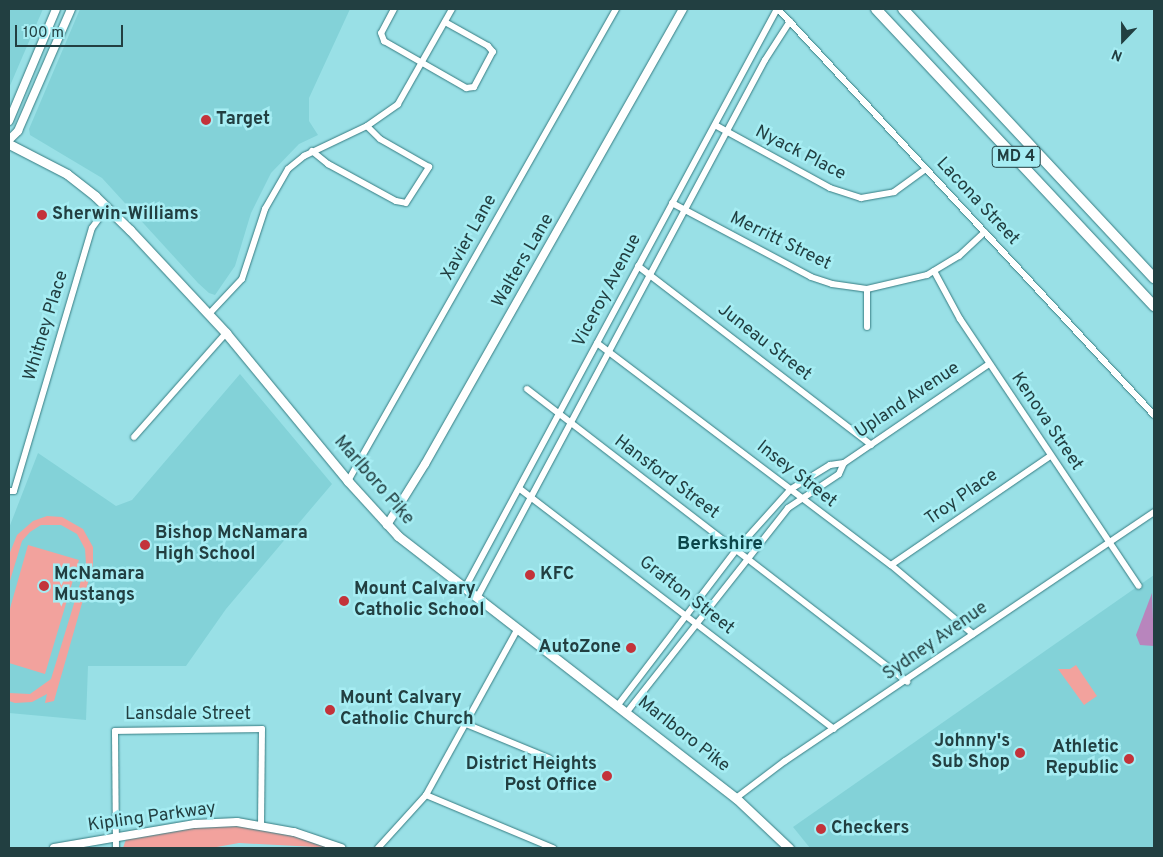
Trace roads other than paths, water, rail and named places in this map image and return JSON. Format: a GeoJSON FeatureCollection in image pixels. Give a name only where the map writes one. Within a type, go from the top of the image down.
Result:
{"type":"FeatureCollection","features":[{"type":"Feature","properties":{"kind":"highway","name":"MD 4"},"geometry":{"type":"LineString","coordinates":[[876,9],[1154,306]]}},
{"type":"Feature","properties":{"kind":"highway","name":"MD 4"},"geometry":{"type":"LineString","coordinates":[[903,9],[1154,278]]}},
{"type":"Feature","properties":{"kind":"main road","name":"Marlboro Pike"},"geometry":{"type":"LineString","coordinates":[[9,144],[67,174],[107,207],[226,333],[387,526],[517,630],[618,705],[736,798],[789,848]]}},
{"type":"Feature","properties":{"kind":"street"},"geometry":{"type":"LineString","coordinates":[[9,121],[56,9]]}},
{"type":"Feature","properties":{"kind":"street"},"geometry":{"type":"LineString","coordinates":[[9,140],[18,131],[71,9]]}},
{"type":"Feature","properties":{"kind":"street"},"geometry":{"type":"LineString","coordinates":[[394,9],[381,37],[466,88],[474,87],[493,52],[488,46],[445,22]]}},
{"type":"Feature","properties":{"kind":"street"},"geometry":{"type":"LineString","coordinates":[[209,314],[242,279],[259,224],[274,191],[288,169],[312,151],[367,126],[398,104],[452,9]]}},
{"type":"Feature","properties":{"kind":"street","name":"Xavier Lane"},"geometry":{"type":"LineString","coordinates":[[348,481],[616,9]]}},
{"type":"Feature","properties":{"kind":"street","name":"Walters Lane"},"geometry":{"type":"LineString","coordinates":[[387,526],[430,457],[682,9]]}},
{"type":"Feature","properties":{"kind":"street","name":"Lacona Street"},"geometry":{"type":"LineString","coordinates":[[778,9],[1154,415]]}},
{"type":"Feature","properties":{"kind":"street","name":"Viceroy Avenue"},"geometry":{"type":"LineString","coordinates":[[465,588],[778,9]]}},
{"type":"Feature","properties":{"kind":"street","name":"Viceroy Avenue"},"geometry":{"type":"LineString","coordinates":[[477,598],[530,496],[727,132],[790,21]]}},
{"type":"Feature","properties":{"kind":"street","name":"Nyack Place"},"geometry":{"type":"LineString","coordinates":[[714,125],[830,188],[862,198],[894,192],[926,169]]}},
{"type":"Feature","properties":{"kind":"street"},"geometry":{"type":"LineString","coordinates":[[312,151],[328,164],[396,201],[406,203],[429,167],[380,139],[367,126]]}},
{"type":"Feature","properties":{"kind":"street","name":"Merritt Street"},"geometry":{"type":"LineString","coordinates":[[672,203],[811,277],[832,284],[867,288],[912,280],[934,271],[958,256],[985,232]]}},
{"type":"Feature","properties":{"kind":"street","name":"Whitney Place"},"geometry":{"type":"LineString","coordinates":[[11,491],[24,457],[92,228],[107,207]]}},
{"type":"Feature","properties":{"kind":"street","name":"Juneau Street"},"geometry":{"type":"LineString","coordinates":[[638,266],[651,274],[871,445]]}},
{"type":"Feature","properties":{"kind":"street","name":"Kenova Street"},"geometry":{"type":"LineString","coordinates":[[934,271],[953,308],[989,364],[1139,586]]}},
{"type":"Feature","properties":{"kind":"street"},"geometry":{"type":"LineString","coordinates":[[867,288],[867,327]]}},
{"type":"Feature","properties":{"kind":"street"},"geometry":{"type":"LineString","coordinates":[[134,437],[226,333]]}},
{"type":"Feature","properties":{"kind":"street","name":"Insey Street"},"geometry":{"type":"LineString","coordinates":[[597,343],[891,565],[974,634]]}},
{"type":"Feature","properties":{"kind":"street","name":"Upland Avenue"},"geometry":{"type":"LineString","coordinates":[[618,705],[736,550],[790,489],[830,465],[844,463],[989,364]]}},
{"type":"Feature","properties":{"kind":"street","name":"Hansford Street"},"geometry":{"type":"LineString","coordinates":[[526,389],[907,682]]}},
{"type":"Feature","properties":{"kind":"street","name":"Troy Place"},"geometry":{"type":"LineString","coordinates":[[891,565],[1050,456]]}},
{"type":"Feature","properties":{"kind":"street","name":"Upland Avenue"},"geometry":{"type":"LineString","coordinates":[[627,712],[788,508],[839,474],[844,463]]}},
{"type":"Feature","properties":{"kind":"street","name":"Grafton Street"},"geometry":{"type":"LineString","coordinates":[[520,489],[697,622],[834,729]]}},
{"type":"Feature","properties":{"kind":"street","name":"Sydney Avenue"},"geometry":{"type":"LineString","coordinates":[[736,798],[834,729],[907,682],[974,634],[1154,512]]}},
{"type":"Feature","properties":{"kind":"street"},"geometry":{"type":"LineString","coordinates":[[378,848],[426,796],[517,630]]}},
{"type":"Feature","properties":{"kind":"street"},"geometry":{"type":"LineString","coordinates":[[466,724],[549,758]]}},
{"type":"Feature","properties":{"kind":"street","name":"Lansdale Street"},"geometry":{"type":"LineString","coordinates":[[116,836],[115,731],[262,729],[261,824]]}},
{"type":"Feature","properties":{"kind":"street"},"geometry":{"type":"LineString","coordinates":[[426,796],[553,848]]}},
{"type":"Feature","properties":{"kind":"street","name":"Kipling Parkway"},"geometry":{"type":"LineString","coordinates":[[54,848],[195,824],[261,824],[304,834],[341,848]]}},
{"type":"Feature","properties":{"kind":"street"},"geometry":{"type":"LineString","coordinates":[[116,836],[116,848]]}},
{"type":"Feature","properties":{"kind":"place","name":"Target"},"geometry":{"type":"Point","coordinates":[206,120]}},
{"type":"Feature","properties":{"kind":"place","name":"Sherwin-Williams"},"geometry":{"type":"Point","coordinates":[42,215]}},
{"type":"Feature","properties":{"kind":"place","name":"Bishop McNamara High School"},"geometry":{"type":"Point","coordinates":[145,545]}},
{"type":"Feature","properties":{"kind":"place","name":"KFC"},"geometry":{"type":"Point","coordinates":[530,575]}},
{"type":"Feature","properties":{"kind":"place","name":"McNamara Mustangs"},"geometry":{"type":"Point","coordinates":[44,586]}},
{"type":"Feature","properties":{"kind":"place","name":"Mount Calvary Catholic School"},"geometry":{"type":"Point","coordinates":[344,601]}},
{"type":"Feature","properties":{"kind":"place","name":"AutoZone"},"geometry":{"type":"Point","coordinates":[631,648]}},
{"type":"Feature","properties":{"kind":"place","name":"Mount Calvary Catholic Church"},"geometry":{"type":"Point","coordinates":[330,710]}},
{"type":"Feature","properties":{"kind":"place","name":"Johnny's Sub Shop"},"geometry":{"type":"Point","coordinates":[1020,753]}},
{"type":"Feature","properties":{"kind":"place","name":"Athletic Republic"},"geometry":{"type":"Point","coordinates":[1129,759]}},
{"type":"Feature","properties":{"kind":"place","name":"District Heights Post Office"},"geometry":{"type":"Point","coordinates":[607,776]}},
{"type":"Feature","properties":{"kind":"place","name":"Checkers"},"geometry":{"type":"Point","coordinates":[821,829]}},
{"type":"Feature","properties":{"kind":"district","name":"Berkshire"},"geometry":{"type":"Point","coordinates":[720,545]}}]}
